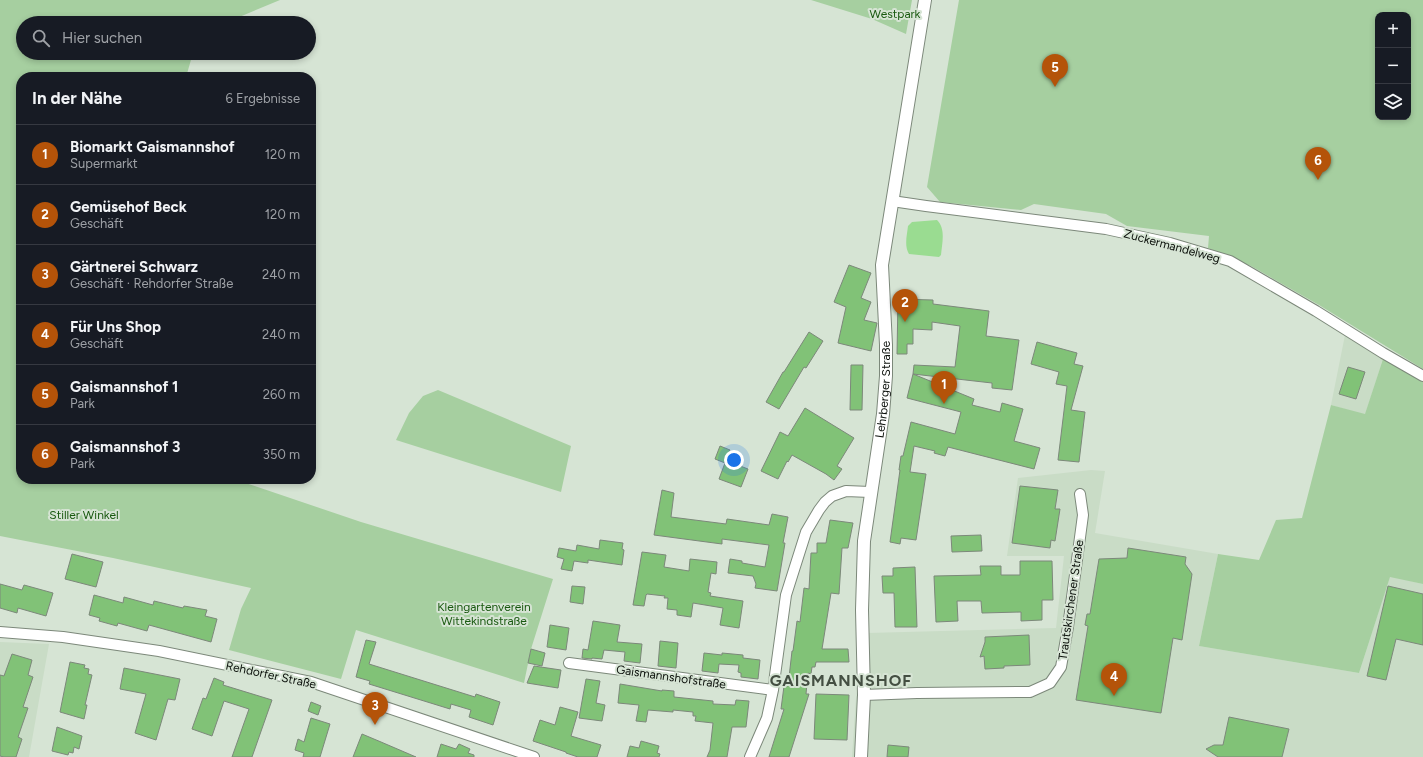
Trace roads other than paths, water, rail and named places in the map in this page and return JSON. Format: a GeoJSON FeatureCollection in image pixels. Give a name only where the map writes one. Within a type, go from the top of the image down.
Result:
{"type":"FeatureCollection","features":[{"type":"Feature","properties":{"kind":"street","name":"Lehrberger Straße"},"geometry":{"type":"LineString","coordinates":[[861,757],[864,695],[862,610],[865,525],[883,414],[885,384],[886,345],[882,265],[926,0]]}},
{"type":"Feature","properties":{"kind":"street","name":"Zuckermandelweg"},"geometry":{"type":"LineString","coordinates":[[892,201],[1106,229],[1170,243],[1230,261],[1423,376]]}},
{"type":"Feature","properties":{"kind":"street"},"geometry":{"type":"LineString","coordinates":[[750,757],[767,718],[773,690],[786,595],[806,532],[819,510],[832,496],[846,491],[870,492]]}},
{"type":"Feature","properties":{"kind":"street","name":"Trautskirchener Straße"},"geometry":{"type":"LineString","coordinates":[[864,695],[1030,692],[1050,683],[1061,667],[1068,627],[1084,515],[1080,494]]}},
{"type":"Feature","properties":{"kind":"street","name":"Rehdorfer Straße"},"geometry":{"type":"LineString","coordinates":[[0,632],[63,637],[159,651],[311,682],[534,757]]}},
{"type":"Feature","properties":{"kind":"street","name":"Gaismannshofstraße"},"geometry":{"type":"LineString","coordinates":[[569,663],[773,690]]}},
{"type":"Feature","properties":{"kind":"place","name":"Gaismannshof 1"},"geometry":{"type":"Point","coordinates":[1055,87]}},
{"type":"Feature","properties":{"kind":"place","name":"Gaismannshof 3"},"geometry":{"type":"Point","coordinates":[1318,180]}},
{"type":"Feature","properties":{"kind":"place","name":"Gemüsehof Beck"},"geometry":{"type":"Point","coordinates":[905,322]}},
{"type":"Feature","properties":{"kind":"place","name":"Biomarkt Gaismannshof"},"geometry":{"type":"Point","coordinates":[944,404]}},
{"type":"Feature","properties":{"kind":"place","name":"Für Uns Shop"},"geometry":{"type":"Point","coordinates":[1114,696]}},
{"type":"Feature","properties":{"kind":"place","name":"Gärtnerei Schwarz"},"geometry":{"type":"Point","coordinates":[375,725]}},
{"type":"Feature","properties":{"kind":"district","name":"GAISMANNSHOF"},"geometry":{"type":"Point","coordinates":[841,680]}},
{"type":"Feature","properties":{"kind":"park label","name":"Westpark"},"geometry":{"type":"Point","coordinates":[895,14]}},
{"type":"Feature","properties":{"kind":"park label","name":"Stiller Winkel"},"geometry":{"type":"Point","coordinates":[84,515]}},
{"type":"Feature","properties":{"kind":"park label","name":"Kleingartenverein Wittekindstraße"},"geometry":{"type":"Point","coordinates":[484,614]}}]}
